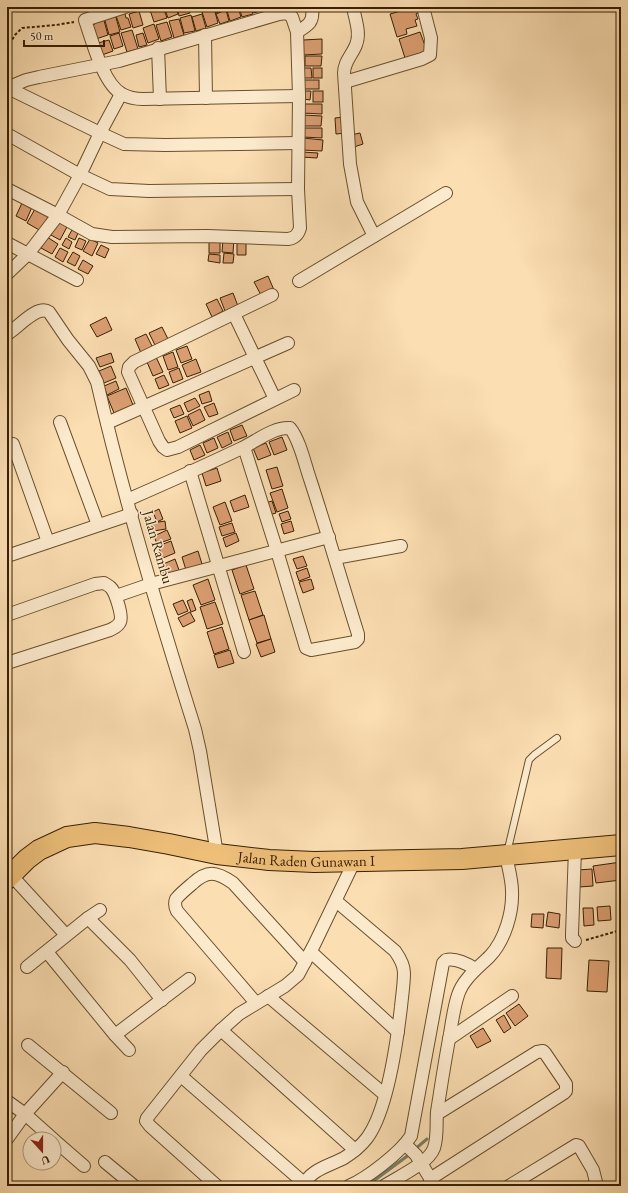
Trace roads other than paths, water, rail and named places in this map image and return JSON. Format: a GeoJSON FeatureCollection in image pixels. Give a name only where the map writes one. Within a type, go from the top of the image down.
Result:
{"type":"FeatureCollection","features":[{"type":"Feature","properties":{"kind":"highway","name":"Jalan Raden Gunawan I"},"geometry":{"type":"LineString","coordinates":[[9,877],[27,859],[52,843],[67,837],[95,833],[169,844],[217,854],[269,860],[314,862],[462,859],[621,845]]}},
{"type":"Feature","properties":{"kind":"street"},"geometry":{"type":"LineString","coordinates":[[125,7],[85,20],[101,65],[106,75],[121,94],[133,98],[160,99],[299,96]]}},
{"type":"Feature","properties":{"kind":"street"},"geometry":{"type":"LineString","coordinates":[[297,32],[306,27],[311,20],[313,14],[312,7]]}},
{"type":"Feature","properties":{"kind":"street"},"geometry":{"type":"LineString","coordinates":[[353,7],[358,38],[354,50],[345,64],[344,74],[350,164],[357,202],[374,236]]}},
{"type":"Feature","properties":{"kind":"street"},"geometry":{"type":"LineString","coordinates":[[345,82],[422,59],[430,55],[431,38],[423,7]]}},
{"type":"Feature","properties":{"kind":"street"},"geometry":{"type":"LineString","coordinates":[[7,189],[58,214],[92,234],[112,237],[207,236],[288,240],[295,238],[299,233],[300,228],[298,189],[299,96],[297,32],[290,14],[284,13],[158,48],[119,61],[39,77],[8,88]]}},
{"type":"Feature","properties":{"kind":"street"},"geometry":{"type":"LineString","coordinates":[[205,35],[206,98]]}},
{"type":"Feature","properties":{"kind":"street"},"geometry":{"type":"LineString","coordinates":[[158,48],[160,99]]}},
{"type":"Feature","properties":{"kind":"street"},"geometry":{"type":"LineString","coordinates":[[8,88],[124,144],[165,145],[298,143]]}},
{"type":"Feature","properties":{"kind":"street"},"geometry":{"type":"LineString","coordinates":[[7,274],[28,254],[58,214],[80,175],[121,94]]}},
{"type":"Feature","properties":{"kind":"street"},"geometry":{"type":"LineString","coordinates":[[7,134],[110,190],[149,191],[298,189]]}},
{"type":"Feature","properties":{"kind":"street"},"geometry":{"type":"LineString","coordinates":[[299,281],[446,193]]}},
{"type":"Feature","properties":{"kind":"street"},"geometry":{"type":"LineString","coordinates":[[7,243],[77,280]]}},
{"type":"Feature","properties":{"kind":"street"},"geometry":{"type":"LineString","coordinates":[[272,295],[134,362],[129,367],[128,372],[143,407],[163,447],[167,450],[171,450],[294,390]]}},
{"type":"Feature","properties":{"kind":"street","name":"Jalan Rambu"},"geometry":{"type":"LineString","coordinates":[[7,334],[39,310],[46,310],[94,373],[127,500],[195,729],[217,854]]}},
{"type":"Feature","properties":{"kind":"street"},"geometry":{"type":"LineString","coordinates":[[234,314],[275,399]]}},
{"type":"Feature","properties":{"kind":"street"},"geometry":{"type":"LineString","coordinates":[[107,423],[288,343]]}},
{"type":"Feature","properties":{"kind":"street"},"geometry":{"type":"LineString","coordinates":[[60,422],[98,525]]}},
{"type":"Feature","properties":{"kind":"street"},"geometry":{"type":"LineString","coordinates":[[127,500],[244,447],[274,431],[290,428],[300,449],[329,537],[358,638],[355,642],[308,650],[305,647],[277,551],[244,447]]}},
{"type":"Feature","properties":{"kind":"street"},"geometry":{"type":"LineString","coordinates":[[13,444],[48,542]]}},
{"type":"Feature","properties":{"kind":"street"},"geometry":{"type":"LineString","coordinates":[[190,471],[244,652]]}},
{"type":"Feature","properties":{"kind":"street"},"geometry":{"type":"LineString","coordinates":[[7,556],[132,514]]}},
{"type":"Feature","properties":{"kind":"street"},"geometry":{"type":"LineString","coordinates":[[116,596],[151,584],[329,537]]}},
{"type":"Feature","properties":{"kind":"street"},"geometry":{"type":"LineString","coordinates":[[335,558],[401,546]]}},
{"type":"Feature","properties":{"kind":"street"},"geometry":{"type":"LineString","coordinates":[[7,615],[95,584],[104,583],[108,585],[116,596],[121,615],[120,622],[117,626],[7,663]]}},
{"type":"Feature","properties":{"kind":"street"},"geometry":{"type":"LineString","coordinates":[[574,849],[572,938],[575,941]]}},
{"type":"Feature","properties":{"kind":"street"},"geometry":{"type":"LineString","coordinates":[[437,1114],[537,1052],[543,1051],[545,1053],[566,1084],[566,1091],[432,1182],[413,1153],[411,1136],[442,965],[449,959],[468,965],[491,954],[498,944],[507,924],[512,899],[512,890],[506,855]]}},
{"type":"Feature","properties":{"kind":"street"},"geometry":{"type":"LineString","coordinates":[[217,1186],[150,1126],[146,1121],[148,1115],[201,1050],[238,1014],[285,986],[298,975],[354,862]]}},
{"type":"Feature","properties":{"kind":"street"},"geometry":{"type":"LineString","coordinates":[[256,1003],[175,907],[174,904],[176,899],[199,877],[207,874],[217,874],[225,877],[233,883],[308,957],[398,1032]]}},
{"type":"Feature","properties":{"kind":"street"},"geometry":{"type":"LineString","coordinates":[[9,877],[66,935]]}},
{"type":"Feature","properties":{"kind":"street"},"geometry":{"type":"LineString","coordinates":[[181,1076],[303,1184],[307,1178],[322,1167],[346,1157],[367,1138],[373,1127],[384,1094],[398,1032],[404,973],[401,959],[395,951],[336,901]]}},
{"type":"Feature","properties":{"kind":"street"},"geometry":{"type":"LineString","coordinates":[[27,967],[66,935],[100,910]]}},
{"type":"Feature","properties":{"kind":"street"},"geometry":{"type":"LineString","coordinates":[[88,918],[130,960],[162,1000]]}},
{"type":"Feature","properties":{"kind":"street"},"geometry":{"type":"LineString","coordinates":[[47,952],[129,1050]]}},
{"type":"Feature","properties":{"kind":"street"},"geometry":{"type":"LineString","coordinates":[[349,1186],[413,1153],[428,1156],[434,1148],[437,1134],[437,1114],[449,1039],[458,994],[468,965]]}},
{"type":"Feature","properties":{"kind":"street"},"geometry":{"type":"LineString","coordinates":[[115,1035],[189,979]]}},
{"type":"Feature","properties":{"kind":"street"},"geometry":{"type":"LineString","coordinates":[[268,996],[384,1094]]}},
{"type":"Feature","properties":{"kind":"street"},"geometry":{"type":"LineString","coordinates":[[449,1039],[512,996]]}},
{"type":"Feature","properties":{"kind":"street"},"geometry":{"type":"LineString","coordinates":[[221,1030],[355,1150]]}},
{"type":"Feature","properties":{"kind":"street"},"geometry":{"type":"LineString","coordinates":[[28,1045],[63,1072],[111,1113]]}},
{"type":"Feature","properties":{"kind":"street"},"geometry":{"type":"LineString","coordinates":[[7,1139],[25,1114],[63,1072]]}},
{"type":"Feature","properties":{"kind":"street"},"geometry":{"type":"LineString","coordinates":[[7,1101],[45,1131]]}},
{"type":"Feature","properties":{"kind":"street"},"geometry":{"type":"LineString","coordinates":[[509,1186],[576,1145],[579,1146],[591,1167],[596,1186]]}},
{"type":"Feature","properties":{"kind":"street"},"geometry":{"type":"LineString","coordinates":[[62,1146],[84,1166]]}},
{"type":"Feature","properties":{"kind":"street"},"geometry":{"type":"LineString","coordinates":[[384,1186],[413,1153]]}},
{"type":"Feature","properties":{"kind":"street"},"geometry":{"type":"LineString","coordinates":[[105,1162],[134,1186]]}},
{"type":"Feature","properties":{"kind":"lane"},"geometry":{"type":"LineString","coordinates":[[506,855],[529,760],[557,738]]}},
{"type":"Feature","properties":{"kind":"waterway"},"geometry":{"type":"LineString","coordinates":[[414,1150],[427,1139]]}},
{"type":"Feature","properties":{"kind":"waterway"},"geometry":{"type":"LineString","coordinates":[[363,1184],[375,1180],[410,1154]]}}]}
